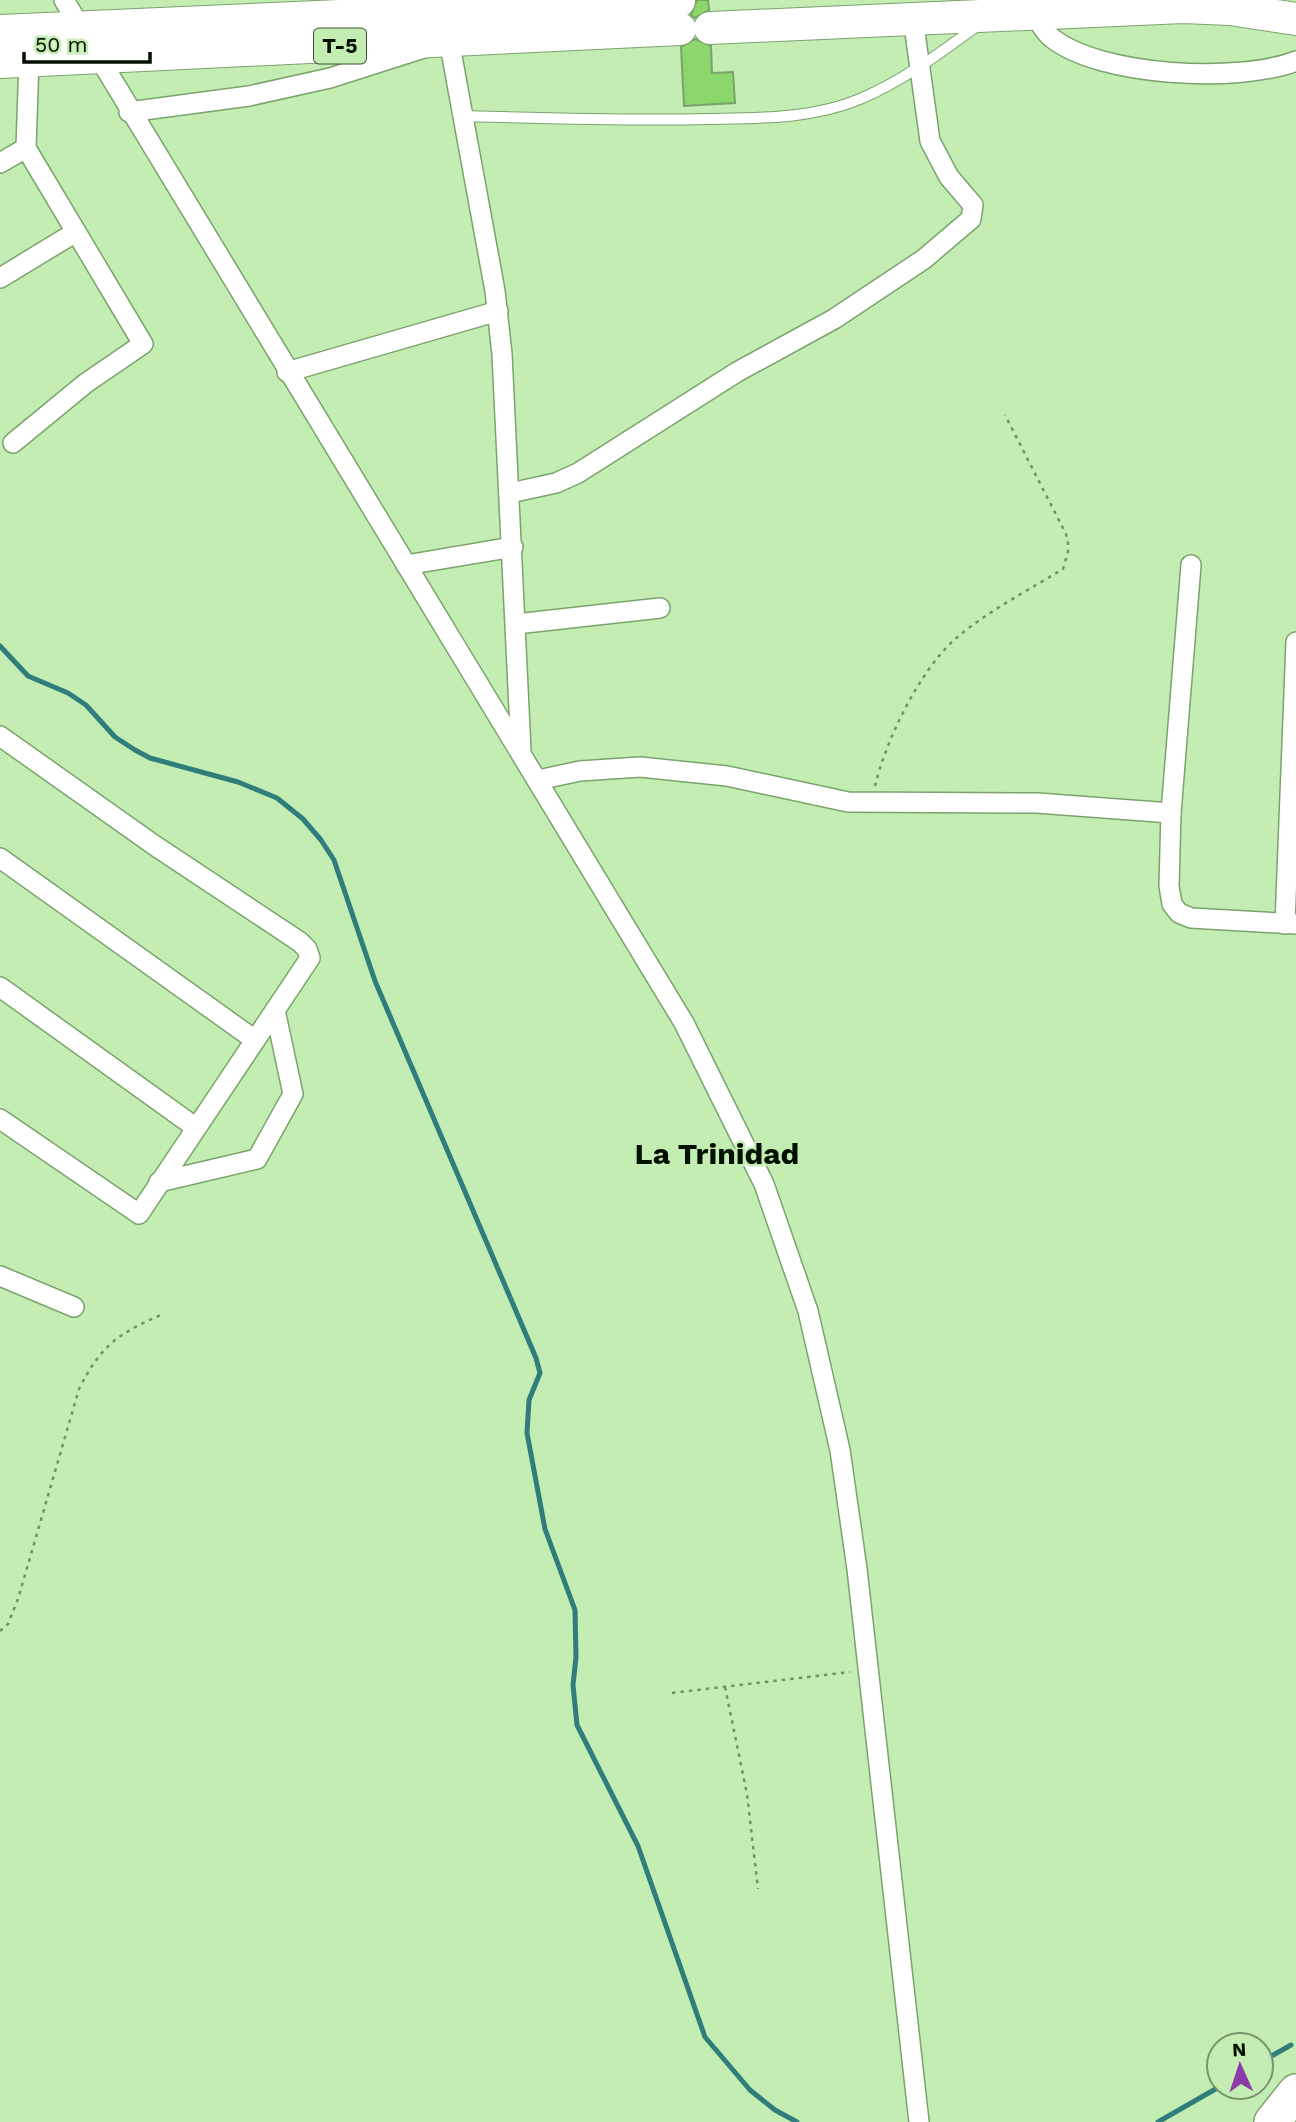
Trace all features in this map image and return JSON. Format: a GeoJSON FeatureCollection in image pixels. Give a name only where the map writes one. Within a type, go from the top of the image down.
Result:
{"type":"FeatureCollection","features":[{"type":"Feature","properties":{"kind":"highway"},"geometry":{"type":"LineString","coordinates":[[1272,2122],[1296,2092]]}},
{"type":"Feature","properties":{"kind":"main road","name":"T-5"},"geometry":{"type":"LineString","coordinates":[[0,31],[79,28],[353,8],[444,17],[571,20],[690,19],[825,11],[914,18],[1183,7],[1230,9],[1296,19]]}},
{"type":"Feature","properties":{"kind":"main road","name":"T-5"},"geometry":{"type":"LineString","coordinates":[[15,61],[96,58],[444,17]]}},
{"type":"Feature","properties":{"kind":"street"},"geometry":{"type":"LineString","coordinates":[[64,0],[96,58],[684,1023],[764,1184],[808,1311],[840,1450],[919,2122]]}},
{"type":"Feature","properties":{"kind":"street"},"geometry":{"type":"LineString","coordinates":[[1033,13],[1050,37],[1059,43],[1110,62],[1211,75],[1266,70],[1296,61]]}},
{"type":"Feature","properties":{"kind":"street"},"geometry":{"type":"LineString","coordinates":[[130,112],[249,96],[330,78],[444,17],[498,311],[513,547],[521,752]]}},
{"type":"Feature","properties":{"kind":"street"},"geometry":{"type":"LineString","coordinates":[[510,493],[556,483],[578,473],[737,372],[834,319],[924,259],[971,219],[973,205],[948,177],[930,141],[914,18]]}},
{"type":"Feature","properties":{"kind":"street"},"geometry":{"type":"LineString","coordinates":[[13,443],[86,383],[143,345],[26,148],[15,61]]}},
{"type":"Feature","properties":{"kind":"street"},"geometry":{"type":"LineString","coordinates":[[0,163],[26,148]]}},
{"type":"Feature","properties":{"kind":"street"},"geometry":{"type":"LineString","coordinates":[[0,278],[76,233]]}},
{"type":"Feature","properties":{"kind":"street"},"geometry":{"type":"LineString","coordinates":[[287,372],[498,311]]}},
{"type":"Feature","properties":{"kind":"street"},"geometry":{"type":"LineString","coordinates":[[406,565],[513,547]]}},
{"type":"Feature","properties":{"kind":"street"},"geometry":{"type":"LineString","coordinates":[[1191,565],[1171,813],[1168,886],[1172,904],[1179,913],[1191,918],[1291,924],[1296,642]]}},
{"type":"Feature","properties":{"kind":"street"},"geometry":{"type":"LineString","coordinates":[[516,624],[660,608]]}},
{"type":"Feature","properties":{"kind":"street"},"geometry":{"type":"LineString","coordinates":[[0,736],[307,949],[310,958],[139,1214],[0,1119]]}},
{"type":"Feature","properties":{"kind":"street"},"geometry":{"type":"LineString","coordinates":[[538,780],[580,771],[640,768],[727,776],[830,800],[871,803],[1037,803],[1171,813]]}},
{"type":"Feature","properties":{"kind":"street"},"geometry":{"type":"LineString","coordinates":[[0,858],[255,1040]]}},
{"type":"Feature","properties":{"kind":"street"},"geometry":{"type":"LineString","coordinates":[[0,987],[195,1127]]}},
{"type":"Feature","properties":{"kind":"street"},"geometry":{"type":"LineString","coordinates":[[159,1182],[257,1159],[293,1094],[275,1010]]}},
{"type":"Feature","properties":{"kind":"street"},"geometry":{"type":"LineString","coordinates":[[0,1276],[74,1307]]}},
{"type":"Feature","properties":{"kind":"lane"},"geometry":{"type":"LineString","coordinates":[[462,116],[601,121],[795,115],[859,100],[920,68],[993,14]]}},
{"type":"Feature","properties":{"kind":"path"},"geometry":{"type":"LineString","coordinates":[[871,803],[879,771],[899,722],[927,674],[954,641],[1063,569],[1067,559],[1066,534],[1005,415]]}},
{"type":"Feature","properties":{"kind":"path"},"geometry":{"type":"LineString","coordinates":[[0,1631],[8,1624],[18,1599],[79,1389],[92,1363],[123,1331],[163,1314]]}},
{"type":"Feature","properties":{"kind":"path"},"geometry":{"type":"LineString","coordinates":[[672,1693],[868,1671]]}},
{"type":"Feature","properties":{"kind":"path"},"geometry":{"type":"LineString","coordinates":[[724,1687],[747,1794],[758,1889]]}},
{"type":"Feature","properties":{"kind":"building"},"geometry":{"type":"Polygon","coordinates":[[[697,0],[708,0],[709,10],[695,18],[691,15],[697,0]]]}},
{"type":"Feature","properties":{"kind":"building"},"geometry":{"type":"Polygon","coordinates":[[[695,39],[711,46],[712,73],[733,72],[735,103],[684,106],[681,47],[695,39]]]}},
{"type":"Feature","properties":{"kind":"waterway"},"geometry":{"type":"LineString","coordinates":[[0,646],[28,676],[68,693],[86,705],[115,737],[135,750],[150,758],[238,782],[277,798],[303,819],[334,860],[375,981],[536,1358],[540,1373],[529,1400],[527,1433],[545,1529],[575,1610],[576,1657],[573,1685],[577,1725],[638,1846],[705,2037],[750,2090],[775,2110],[797,2122]]}},
{"type":"Feature","properties":{"kind":"waterway"},"geometry":{"type":"LineString","coordinates":[[1275,2054],[1291,2045]]}},
{"type":"Feature","properties":{"kind":"waterway"},"geometry":{"type":"LineString","coordinates":[[1158,2122],[1205,2095]]}},
{"type":"Feature","properties":{"kind":"district","name":"La Trinidad"},"geometry":{"type":"Point","coordinates":[717,1154]}}]}
